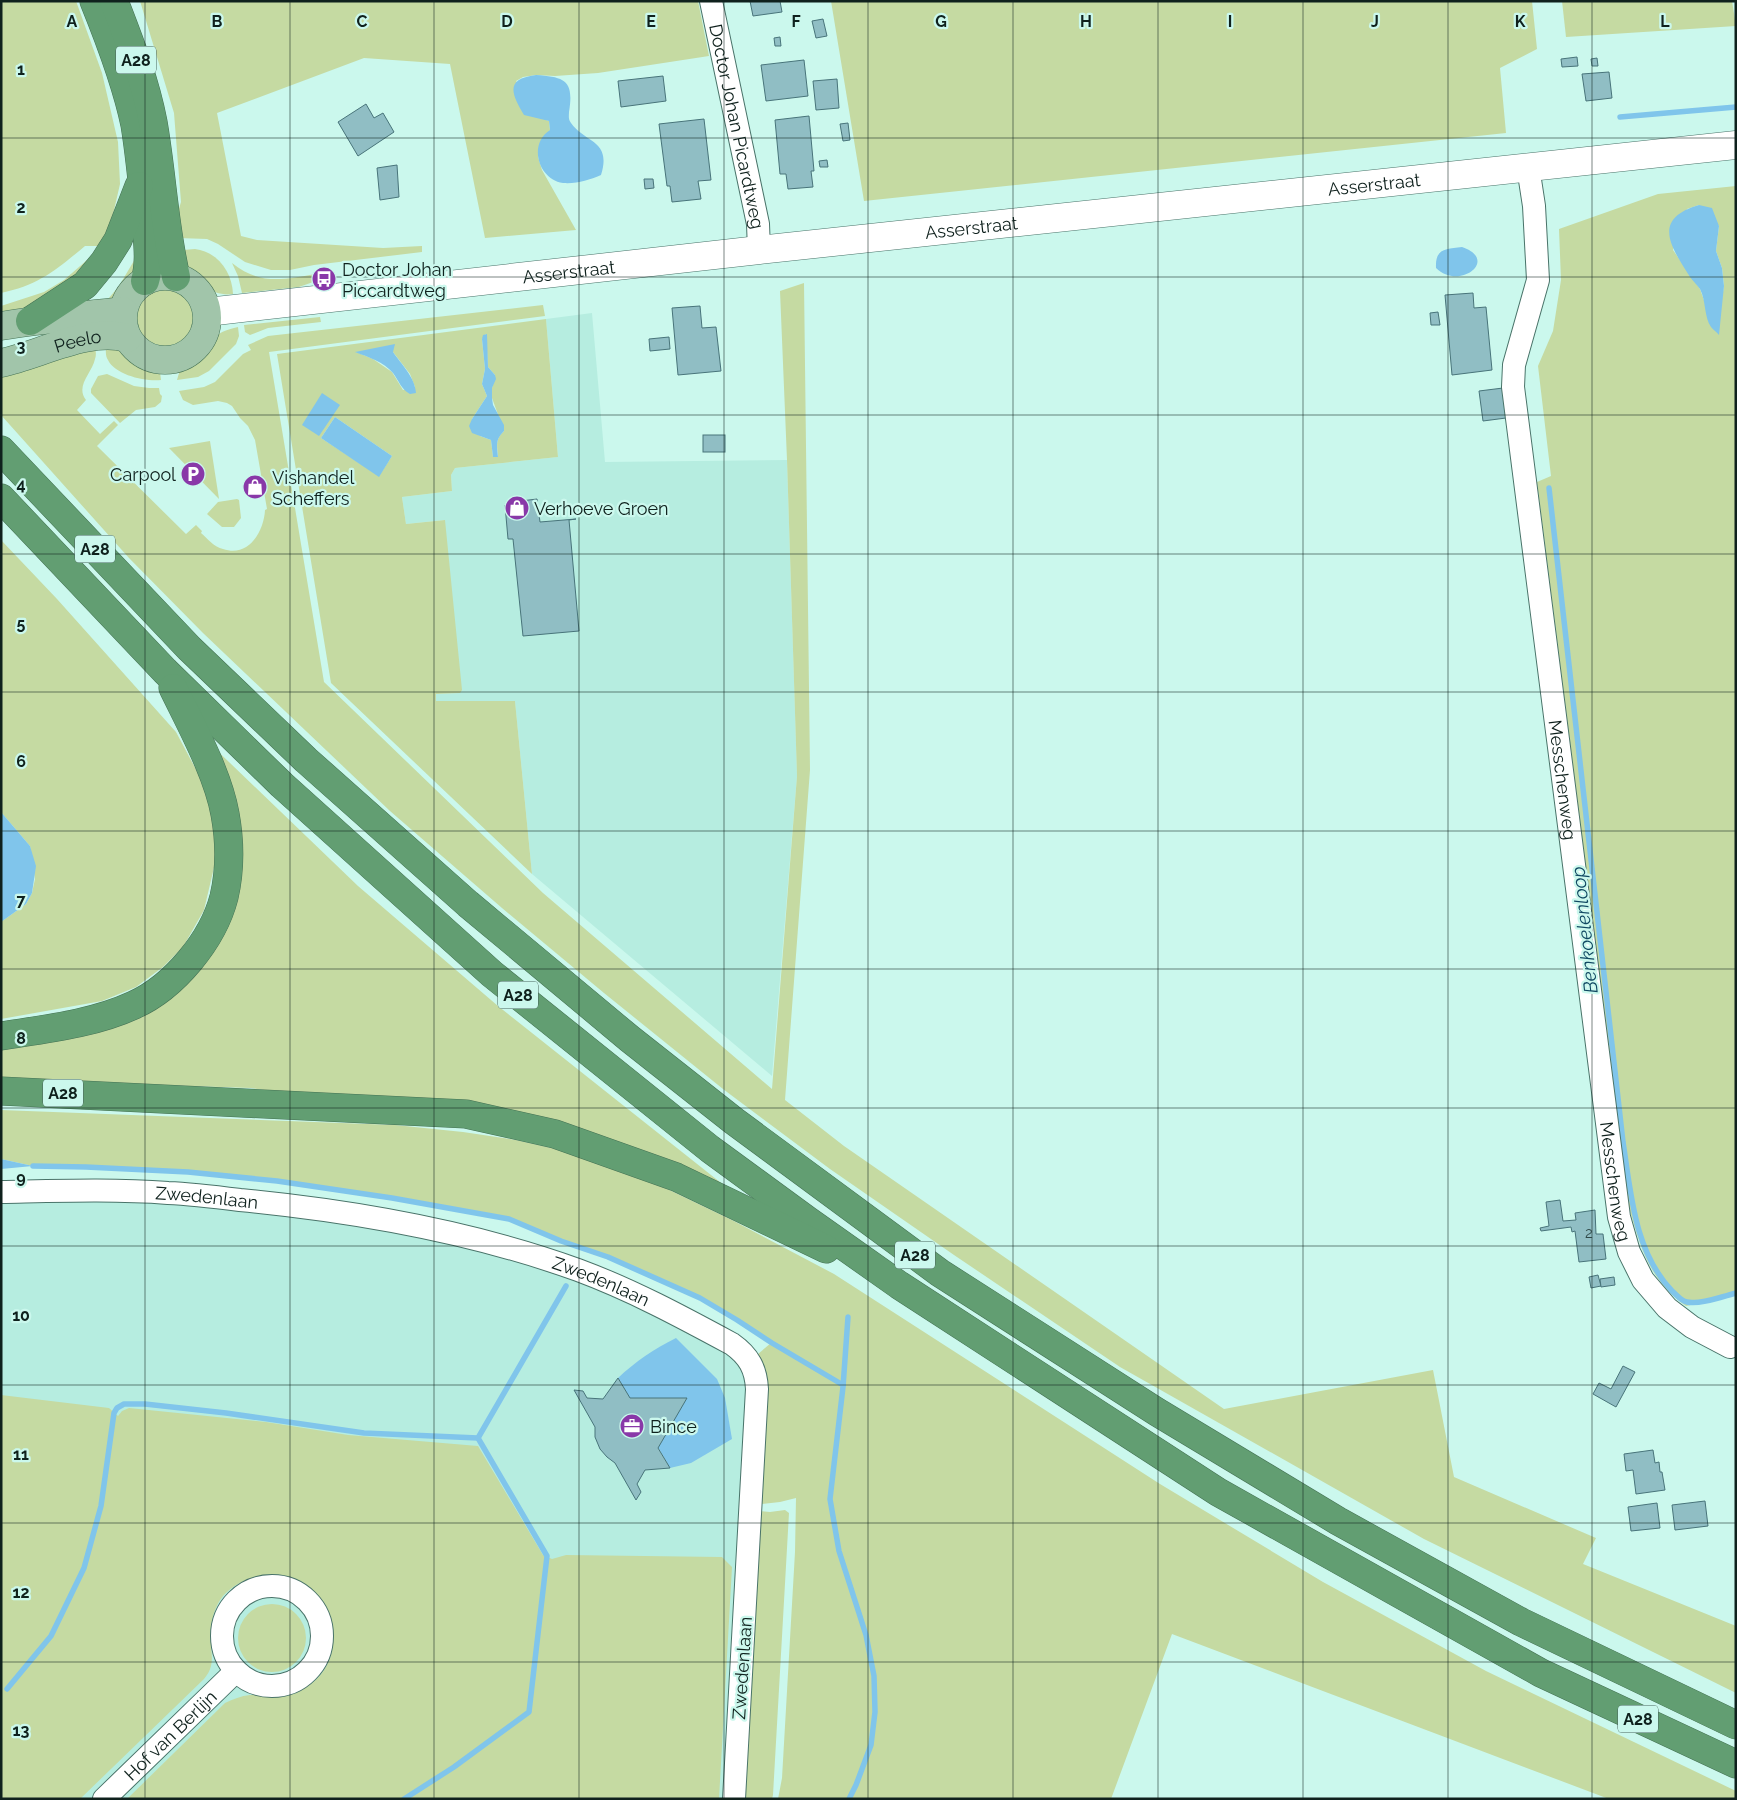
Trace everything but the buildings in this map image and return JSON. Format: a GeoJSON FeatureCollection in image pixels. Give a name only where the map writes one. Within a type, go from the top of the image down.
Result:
{"type":"FeatureCollection","features":[{"type":"Feature","properties":{"kind":"highway","name":"A28"},"geometry":{"type":"LineString","coordinates":[[94,1],[120,74],[134,123],[142,177],[148,247],[148,272],[145,281]]}},
{"type":"Feature","properties":{"kind":"highway","name":"A28"},"geometry":{"type":"LineString","coordinates":[[114,1],[142,80],[152,120],[169,247],[176,277]]}},
{"type":"Feature","properties":{"kind":"highway","name":"A28"},"geometry":{"type":"LineString","coordinates":[[30,321],[86,285],[104,262],[118,240],[142,177]]}},
{"type":"Feature","properties":{"kind":"highway","name":"A28"},"geometry":{"type":"LineString","coordinates":[[1,450],[189,648],[306,760],[468,904],[630,1039],[734,1121],[932,1267],[1157,1412],[1338,1521],[1521,1622],[1736,1725]]}},
{"type":"Feature","properties":{"kind":"highway","name":"A28"},"geometry":{"type":"LineString","coordinates":[[1,498],[165,671],[282,785],[492,974],[710,1149],[899,1285],[1226,1496],[1541,1674],[1736,1764]]}},
{"type":"Feature","properties":{"kind":"highway","name":"A28"},"geometry":{"type":"LineString","coordinates":[[1,1036],[73,1024],[112,1014],[134,1005],[151,996],[170,981],[188,962],[214,924],[224,897],[228,871],[228,840],[225,814],[199,741],[165,671]]}},
{"type":"Feature","properties":{"kind":"highway","name":"A28"},"geometry":{"type":"LineString","coordinates":[[1,1091],[466,1114],[555,1134],[676,1177],[899,1285]]}},
{"type":"Feature","properties":{"kind":"main road","name":"Asserstraat"},"geometry":{"type":"LineString","coordinates":[[207,312],[759,250],[1736,145]]}},
{"type":"Feature","properties":{"kind":"main road"},"geometry":{"type":"LineString","coordinates":[[156,276],[176,277],[184,280],[194,288],[202,298],[207,312],[206,329],[199,343],[189,353],[180,357],[158,359],[136,348],[127,338],[123,322],[123,312],[127,300],[134,289],[145,281],[156,276]]}},
{"type":"Feature","properties":{"kind":"main road","name":"Peelo"},"geometry":{"type":"LineString","coordinates":[[1,326],[30,321],[58,320],[123,312]]}},
{"type":"Feature","properties":{"kind":"main road","name":"Peelo"},"geometry":{"type":"LineString","coordinates":[[1,363],[80,339],[120,336],[127,338]]}},
{"type":"Feature","properties":{"kind":"street","name":"Doctor Johan Picardtweg"},"geometry":{"type":"LineString","coordinates":[[711,1],[758,224],[759,250]]}},
{"type":"Feature","properties":{"kind":"street","name":"Messchenweg"},"geometry":{"type":"LineString","coordinates":[[1528,167],[1534,206],[1538,280],[1514,365],[1513,387],[1619,1217],[1628,1252],[1643,1280],[1667,1308],[1692,1327],[1730,1347]]}},
{"type":"Feature","properties":{"kind":"street","name":"Zwedenlaan"},"geometry":{"type":"LineString","coordinates":[[1,1192],[168,1192],[358,1214],[479,1240],[526,1253],[616,1285],[651,1301],[741,1350],[753,1366],[757,1389],[734,1799]]}},
{"type":"Feature","properties":{"kind":"street"},"geometry":{"type":"LineString","coordinates":[[269,1586],[286,1588],[301,1594],[316,1612],[322,1635],[320,1650],[313,1665],[302,1676],[288,1684],[273,1686],[257,1684],[236,1671],[223,1647],[222,1630],[227,1613],[237,1599],[252,1589],[269,1586]]}},
{"type":"Feature","properties":{"kind":"street","name":"Hof van Berlijn"},"geometry":{"type":"LineString","coordinates":[[104,1799],[236,1671]]}},
{"type":"Feature","properties":{"kind":"shaded area"},"geometry":{"type":"Polygon","coordinates":[[[1,1],[76,1],[102,73],[118,142],[120,184],[112,219],[101,246],[85,246],[46,276],[26,286],[1,293],[1,1]]]}},
{"type":"Feature","properties":{"kind":"shaded area"},"geometry":{"type":"Polygon","coordinates":[[[140,1],[698,1],[709,56],[598,73],[555,76],[536,75],[523,77],[516,81],[546,120],[549,121],[550,130],[538,157],[542,170],[576,230],[485,238],[450,64],[364,58],[217,113],[241,236],[257,240],[383,248],[422,246],[422,252],[314,265],[290,270],[271,270],[245,262],[207,239],[178,238],[176,218],[181,202],[174,113],[140,1]]]}},
{"type":"Feature","properties":{"kind":"shaded area"},"geometry":{"type":"Polygon","coordinates":[[[831,1],[1532,1],[1537,49],[1500,68],[1506,133],[864,201],[831,1]]]}},
{"type":"Feature","properties":{"kind":"shaded area"},"geometry":{"type":"Polygon","coordinates":[[[1562,1],[1732,1],[1736,26],[1566,37],[1562,1]]]}},
{"type":"Feature","properties":{"kind":"shaded area"},"geometry":{"type":"Polygon","coordinates":[[[1736,186],[1736,1295],[1686,1306],[1663,1286],[1648,1262],[1637,1236],[1629,1207],[1537,482],[1551,476],[1538,366],[1553,331],[1561,280],[1559,229],[1658,194],[1736,186]],[[1699,205],[1687,209],[1673,250],[1700,289],[1705,303],[1721,304],[1724,286],[1722,268],[1716,251],[1719,226],[1699,205]]]}},
{"type":"Feature","properties":{"kind":"shaded area"},"geometry":{"type":"Polygon","coordinates":[[[195,249],[210,254],[222,264],[230,278],[233,294],[219,293],[207,288],[185,270],[183,250],[195,249]]]}},
{"type":"Feature","properties":{"kind":"shaded area"},"geometry":{"type":"Polygon","coordinates":[[[138,254],[137,276],[116,300],[103,305],[119,286],[138,254]]]}},
{"type":"Feature","properties":{"kind":"shaded area"},"geometry":{"type":"Polygon","coordinates":[[[87,260],[91,260],[84,271],[33,306],[1,313],[1,306],[44,292],[64,280],[87,260]]]}},
{"type":"Feature","properties":{"kind":"shaded area"},"geometry":{"type":"Polygon","coordinates":[[[232,263],[252,275],[262,278],[282,279],[315,274],[316,281],[299,287],[242,293],[238,276],[232,263]]]}},
{"type":"Feature","properties":{"kind":"shaded area"},"geometry":{"type":"Polygon","coordinates":[[[804,283],[810,770],[785,1100],[844,1146],[1224,1409],[1433,1370],[1454,1477],[1596,1538],[1583,1564],[1736,1626],[1736,1693],[1424,1539],[1120,1367],[830,1169],[723,1089],[604,993],[390,811],[203,633],[129,558],[1,415],[1,369],[95,343],[96,357],[82,390],[86,400],[77,410],[100,434],[114,421],[118,425],[97,446],[186,534],[196,525],[202,531],[201,533],[217,546],[232,551],[240,550],[253,541],[258,534],[262,526],[265,510],[267,509],[255,440],[248,426],[232,406],[218,401],[193,405],[183,400],[179,391],[204,387],[215,382],[243,354],[251,350],[248,345],[268,336],[543,305],[545,316],[269,352],[324,682],[543,893],[772,1089],[797,776],[780,291],[804,283]]]}},
{"type":"Feature","properties":{"kind":"shaded area"},"geometry":{"type":"Polygon","coordinates":[[[165,290],[185,298],[193,318],[185,338],[165,346],[145,338],[137,318],[145,298],[165,290]]]}},
{"type":"Feature","properties":{"kind":"shaded area"},"geometry":{"type":"Polygon","coordinates":[[[592,313],[605,462],[787,460],[797,776],[772,1076],[532,874],[515,701],[436,701],[436,694],[460,693],[444,520],[406,524],[402,497],[452,491],[451,475],[455,468],[558,457],[546,319],[592,313]]]}},
{"type":"Feature","properties":{"kind":"shaded area"},"geometry":{"type":"Polygon","coordinates":[[[320,317],[321,322],[268,328],[250,335],[245,332],[244,325],[320,317]]]}},
{"type":"Feature","properties":{"kind":"shaded area"},"geometry":{"type":"Polygon","coordinates":[[[546,319],[558,457],[455,468],[451,475],[452,491],[402,497],[406,524],[445,520],[462,690],[460,693],[436,694],[436,701],[515,701],[532,874],[331,683],[277,354],[546,319]],[[486,334],[482,339],[485,369],[482,384],[487,396],[472,419],[480,436],[491,440],[493,457],[498,457],[498,440],[504,431],[492,398],[495,375],[488,367],[486,334]],[[356,352],[373,359],[392,372],[403,390],[415,387],[410,374],[393,352],[356,352]],[[335,417],[321,438],[379,476],[392,456],[335,417]]]}},
{"type":"Feature","properties":{"kind":"shaded area"},"geometry":{"type":"Polygon","coordinates":[[[238,327],[239,336],[236,344],[209,371],[198,377],[177,380],[181,366],[201,352],[220,333],[238,327]]]}},
{"type":"Feature","properties":{"kind":"shaded area"},"geometry":{"type":"Polygon","coordinates":[[[106,344],[125,350],[142,364],[157,369],[160,372],[161,380],[139,379],[117,370],[107,358],[106,344]]]}},
{"type":"Feature","properties":{"kind":"shaded area"},"geometry":{"type":"Polygon","coordinates":[[[107,374],[134,386],[159,388],[162,396],[161,402],[155,407],[136,410],[120,423],[91,393],[91,389],[98,376],[107,374]]]}},
{"type":"Feature","properties":{"kind":"shaded area"},"geometry":{"type":"Polygon","coordinates":[[[210,441],[219,499],[169,448],[210,441]]]}},
{"type":"Feature","properties":{"kind":"shaded area"},"geometry":{"type":"Polygon","coordinates":[[[239,500],[241,518],[234,527],[222,527],[207,514],[218,502],[239,500]]]}},
{"type":"Feature","properties":{"kind":"shaded area"},"geometry":{"type":"Polygon","coordinates":[[[1,540],[57,599],[176,732],[200,777],[213,817],[216,859],[204,910],[183,947],[163,967],[136,987],[102,1001],[1,1019],[1,922],[26,904],[32,893],[35,879],[30,846],[1,812],[1,540]]]}},
{"type":"Feature","properties":{"kind":"shaded area"},"geometry":{"type":"Polygon","coordinates":[[[204,738],[358,886],[498,1006],[740,1198],[627,1147],[251,1088],[1,1080],[1,1044],[128,1015],[228,910],[204,738]]]}},
{"type":"Feature","properties":{"kind":"shaded area"},"geometry":{"type":"Polygon","coordinates":[[[1,1110],[395,1125],[463,1132],[516,1140],[574,1153],[657,1184],[732,1220],[834,1274],[1160,1484],[1323,1582],[1486,1671],[1736,1791],[1736,1799],[1609,1799],[1172,1634],[1111,1799],[778,1799],[782,1778],[795,1552],[796,1498],[761,1504],[767,1381],[765,1368],[758,1354],[771,1343],[737,1320],[677,1287],[608,1257],[561,1241],[509,1219],[392,1198],[277,1181],[188,1172],[33,1166],[1,1159],[1,1110]]]}},
{"type":"Feature","properties":{"kind":"shaded area"},"geometry":{"type":"Polygon","coordinates":[[[1,1192],[168,1192],[526,1253],[747,1357],[734,1799],[1,1799],[1,1192]]]}},
{"type":"Feature","properties":{"kind":"shaded area"},"geometry":{"type":"Polygon","coordinates":[[[1,1395],[109,1408],[118,1416],[122,1411],[129,1408],[266,1422],[348,1435],[478,1446],[543,1555],[552,1559],[566,1555],[722,1557],[732,1567],[719,1799],[127,1799],[225,1703],[250,1695],[278,1697],[290,1695],[305,1688],[323,1672],[332,1653],[333,1632],[327,1612],[316,1594],[299,1581],[279,1575],[255,1577],[246,1580],[233,1587],[223,1596],[212,1618],[212,1663],[204,1679],[80,1799],[1,1799],[1,1395]]]}},
{"type":"Feature","properties":{"kind":"shaded area"},"geometry":{"type":"Polygon","coordinates":[[[785,1510],[789,1513],[773,1795],[772,1799],[742,1799],[760,1511],[785,1510]]]}},
{"type":"Feature","properties":{"kind":"shaded area"},"geometry":{"type":"Polygon","coordinates":[[[279,1604],[291,1610],[300,1619],[306,1631],[304,1651],[296,1662],[279,1672],[265,1672],[248,1662],[240,1651],[238,1631],[248,1614],[259,1606],[279,1604]]]}},
{"type":"Feature","properties":{"kind":"water"},"geometry":{"type":"Polygon","coordinates":[[[536,75],[561,79],[569,87],[569,120],[577,130],[600,148],[603,155],[601,175],[583,181],[563,183],[547,175],[542,168],[538,152],[539,144],[543,136],[550,130],[549,121],[524,115],[514,94],[515,84],[519,80],[536,75]]]}},
{"type":"Feature","properties":{"kind":"water"},"geometry":{"type":"Polygon","coordinates":[[[1699,205],[1712,208],[1719,226],[1716,251],[1722,268],[1724,286],[1719,335],[1709,323],[1700,289],[1690,277],[1677,255],[1669,235],[1670,226],[1675,218],[1684,211],[1699,205]]]}},
{"type":"Feature","properties":{"kind":"water"},"geometry":{"type":"Polygon","coordinates":[[[1462,247],[1473,253],[1477,259],[1477,265],[1472,271],[1464,275],[1455,276],[1445,274],[1436,268],[1437,257],[1440,253],[1446,249],[1462,247]]]}},
{"type":"Feature","properties":{"kind":"water"},"geometry":{"type":"Polygon","coordinates":[[[487,334],[488,367],[496,379],[492,388],[493,405],[504,425],[504,431],[497,443],[498,457],[493,457],[491,440],[472,433],[469,426],[487,396],[482,384],[485,369],[482,339],[483,335],[487,334]]]}},
{"type":"Feature","properties":{"kind":"water"},"geometry":{"type":"Polygon","coordinates":[[[395,344],[393,352],[410,376],[416,393],[410,394],[407,392],[393,373],[385,366],[376,360],[355,352],[395,344]]]}},
{"type":"Feature","properties":{"kind":"water"},"geometry":{"type":"Polygon","coordinates":[[[322,393],[340,405],[319,436],[302,425],[322,393]]]}},
{"type":"Feature","properties":{"kind":"water"},"geometry":{"type":"Polygon","coordinates":[[[335,417],[392,456],[379,477],[321,438],[335,417]]]}},
{"type":"Feature","properties":{"kind":"water"},"geometry":{"type":"Polygon","coordinates":[[[1,812],[30,846],[36,866],[32,893],[26,904],[1,922],[1,812]]]}},
{"type":"Feature","properties":{"kind":"water"},"geometry":{"type":"Polygon","coordinates":[[[1,1159],[33,1166],[1,1169],[1,1159]]]}},
{"type":"Feature","properties":{"kind":"water"},"geometry":{"type":"Polygon","coordinates":[[[676,1338],[717,1379],[725,1398],[732,1439],[691,1463],[670,1468],[618,1378],[660,1346],[676,1338]]]}},
{"type":"Feature","properties":{"kind":"waterway"},"geometry":{"type":"LineString","coordinates":[[1620,117],[1736,107]]}},
{"type":"Feature","properties":{"kind":"waterway","name":"Benkoelenloop"},"geometry":{"type":"LineString","coordinates":[[1549,488],[1623,1142],[1636,1221],[1649,1258],[1659,1275],[1681,1299],[1692,1303],[1712,1300],[1736,1293]]}},
{"type":"Feature","properties":{"kind":"waterway"},"geometry":{"type":"LineString","coordinates":[[33,1166],[188,1172],[277,1181],[392,1198],[509,1219],[561,1241],[608,1257],[700,1298],[843,1385]]}},
{"type":"Feature","properties":{"kind":"waterway"},"geometry":{"type":"LineString","coordinates":[[404,1799],[454,1767],[529,1712],[547,1556],[478,1438],[566,1286]]}},
{"type":"Feature","properties":{"kind":"waterway"},"geometry":{"type":"LineString","coordinates":[[848,1317],[843,1387],[830,1499],[839,1551],[866,1635],[874,1676],[875,1712],[871,1745],[849,1799]]}},
{"type":"Feature","properties":{"kind":"waterway"},"geometry":{"type":"LineString","coordinates":[[7,1689],[51,1636],[84,1568],[101,1506],[114,1413],[117,1408],[124,1404],[145,1404],[226,1413],[364,1433],[478,1438]]}},
{"type":"Feature","properties":{"kind":"place","name":"Doctor Johan Piccardtweg"},"geometry":{"type":"Point","coordinates":[324,279]}},
{"type":"Feature","properties":{"kind":"place","name":"Carpool"},"geometry":{"type":"Point","coordinates":[193,474]}},
{"type":"Feature","properties":{"kind":"place","name":"Vishandel Scheffers"},"geometry":{"type":"Point","coordinates":[255,487]}},
{"type":"Feature","properties":{"kind":"place","name":"Verhoeve Groen"},"geometry":{"type":"Point","coordinates":[517,508]}},
{"type":"Feature","properties":{"kind":"place","name":"Bince"},"geometry":{"type":"Point","coordinates":[632,1426]}}]}
